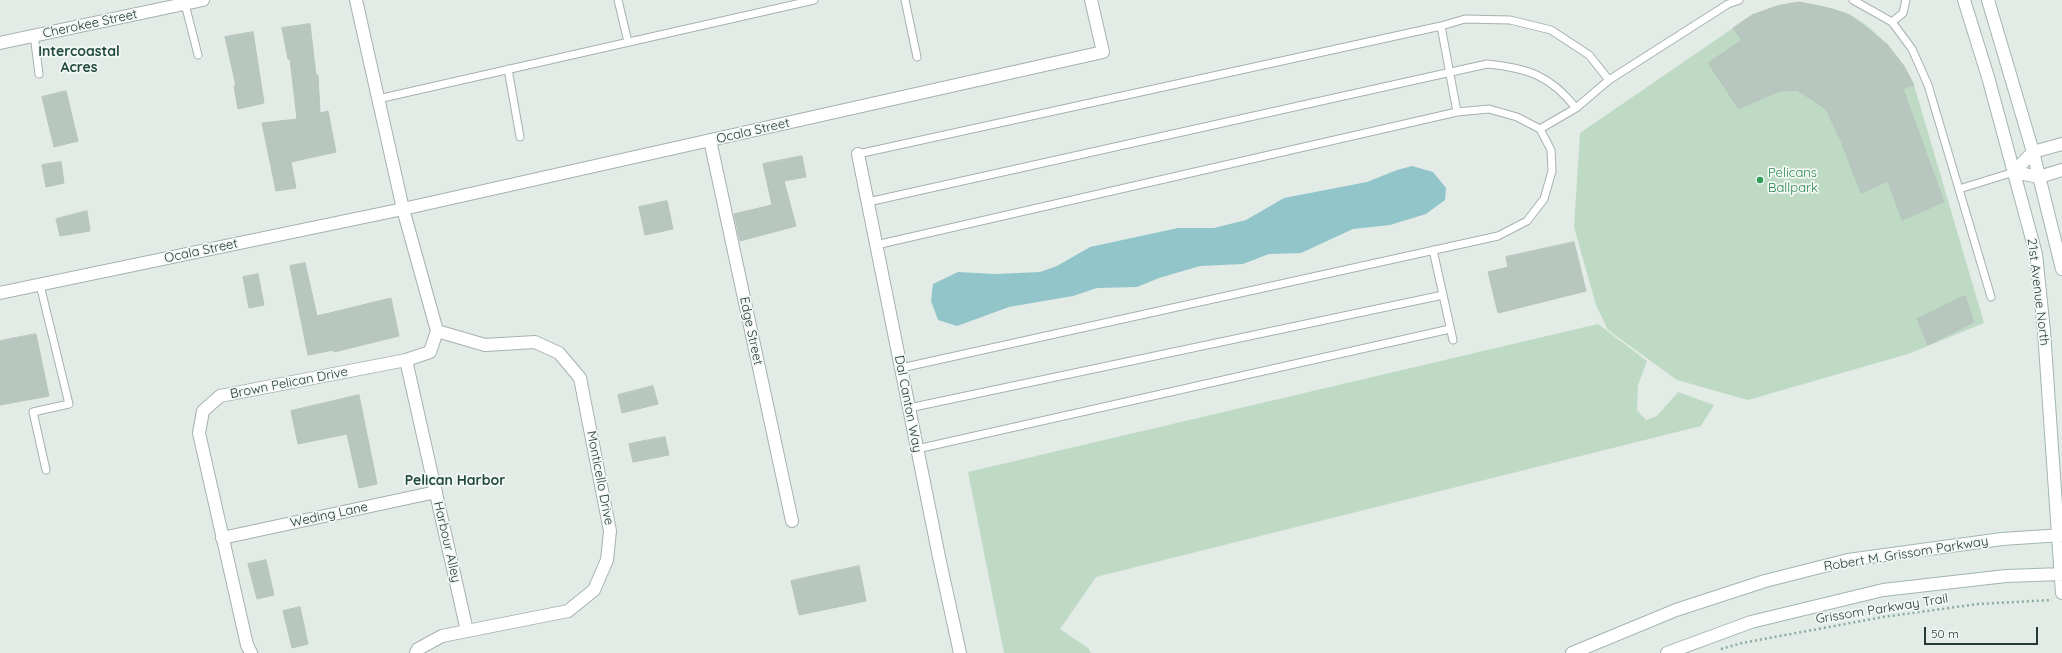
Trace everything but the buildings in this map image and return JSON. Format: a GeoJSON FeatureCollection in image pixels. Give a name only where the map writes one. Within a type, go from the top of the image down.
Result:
{"type":"FeatureCollection","features":[{"type":"Feature","properties":{"kind":"street","name":"Cherokee Street"},"geometry":{"type":"LineString","coordinates":[[0,42],[203,0]]}},
{"type":"Feature","properties":{"kind":"street"},"geometry":{"type":"LineString","coordinates":[[356,0],[402,209],[437,330]]}},
{"type":"Feature","properties":{"kind":"street","name":"Ocala Street"},"geometry":{"type":"LineString","coordinates":[[0,293],[402,209],[1103,52],[1091,0]]}},
{"type":"Feature","properties":{"kind":"street","name":"21st Avenue North"},"geometry":{"type":"LineString","coordinates":[[1964,0],[2036,254],[2044,331],[2060,535],[2062,574],[2058,596]]}},
{"type":"Feature","properties":{"kind":"street","name":"21st Avenue North"},"geometry":{"type":"LineString","coordinates":[[1988,0],[2040,177],[2062,269]]}},
{"type":"Feature","properties":{"kind":"street","name":"Edge Street"},"geometry":{"type":"LineString","coordinates":[[710,140],[792,521]]}},
{"type":"Feature","properties":{"kind":"street"},"geometry":{"type":"LineString","coordinates":[[2014,172],[2033,152],[2062,144]]}},
{"type":"Feature","properties":{"kind":"street","name":"Dal Canton Way"},"geometry":{"type":"LineString","coordinates":[[858,154],[917,449],[960,653]]}},
{"type":"Feature","properties":{"kind":"street"},"geometry":{"type":"LineString","coordinates":[[2014,172],[2040,177],[2062,170]]}},
{"type":"Feature","properties":{"kind":"street","name":"Brown Pelican Drive"},"geometry":{"type":"LineString","coordinates":[[251,653],[246,645],[199,433],[203,411],[220,396],[406,360],[430,352],[437,330]]}},
{"type":"Feature","properties":{"kind":"street","name":"Monticello Drive"},"geometry":{"type":"LineString","coordinates":[[416,653],[418,649],[442,636],[568,611],[594,590],[607,560],[610,531],[580,378],[559,353],[535,342],[485,345],[437,330]]}},
{"type":"Feature","properties":{"kind":"street","name":"Harbour Alley"},"geometry":{"type":"LineString","coordinates":[[406,360],[467,631]]}},
{"type":"Feature","properties":{"kind":"street","name":"Weding Lane"},"geometry":{"type":"LineString","coordinates":[[222,538],[436,492]]}},
{"type":"Feature","properties":{"kind":"street","name":"Robert M. Grissom Parkway"},"geometry":{"type":"LineString","coordinates":[[1572,653],[1676,610],[1780,577],[1856,559],[2002,539],[2060,535]]}},
{"type":"Feature","properties":{"kind":"street"},"geometry":{"type":"LineString","coordinates":[[1667,653],[1751,622],[1883,590],[2006,576],[2062,574]]}},
{"type":"Feature","properties":{"kind":"lane"},"geometry":{"type":"LineString","coordinates":[[618,0],[628,42]]}},
{"type":"Feature","properties":{"kind":"lane"},"geometry":{"type":"LineString","coordinates":[[378,99],[814,0]]}},
{"type":"Feature","properties":{"kind":"lane"},"geometry":{"type":"LineString","coordinates":[[905,0],[917,57]]}},
{"type":"Feature","properties":{"kind":"lane"},"geometry":{"type":"LineString","coordinates":[[1540,129],[1576,108],[1609,80],[1728,2],[1739,0]]}},
{"type":"Feature","properties":{"kind":"lane"},"geometry":{"type":"LineString","coordinates":[[1853,0],[1892,22],[1912,49],[1928,85],[1991,297]]}},
{"type":"Feature","properties":{"kind":"lane"},"geometry":{"type":"LineString","coordinates":[[1892,22],[1903,13],[1906,0]]}},
{"type":"Feature","properties":{"kind":"lane"},"geometry":{"type":"LineString","coordinates":[[185,4],[198,55]]}},
{"type":"Feature","properties":{"kind":"lane"},"geometry":{"type":"LineString","coordinates":[[858,154],[1440,26],[1465,18],[1510,20],[1551,30],[1589,55],[1609,80]]}},
{"type":"Feature","properties":{"kind":"lane"},"geometry":{"type":"LineString","coordinates":[[1440,26],[1457,112]]}},
{"type":"Feature","properties":{"kind":"lane"},"geometry":{"type":"LineString","coordinates":[[34,35],[39,74]]}},
{"type":"Feature","properties":{"kind":"lane"},"geometry":{"type":"LineString","coordinates":[[868,202],[1449,71],[1487,64],[1515,67],[1543,77],[1563,92],[1576,108]]}},
{"type":"Feature","properties":{"kind":"lane"},"geometry":{"type":"LineString","coordinates":[[508,69],[520,137]]}},
{"type":"Feature","properties":{"kind":"lane"},"geometry":{"type":"LineString","coordinates":[[876,245],[1457,112],[1489,108],[1517,117],[1540,129],[1550,150],[1552,171],[1544,199],[1528,221],[1498,236],[901,368]]}},
{"type":"Feature","properties":{"kind":"lane"},"geometry":{"type":"LineString","coordinates":[[1959,188],[2014,172]]}},
{"type":"Feature","properties":{"kind":"lane"},"geometry":{"type":"LineString","coordinates":[[1433,250],[1453,340]]}},
{"type":"Feature","properties":{"kind":"lane"},"geometry":{"type":"LineString","coordinates":[[40,285],[69,404],[33,412],[46,470]]}},
{"type":"Feature","properties":{"kind":"lane"},"geometry":{"type":"LineString","coordinates":[[909,408],[1443,294]]}},
{"type":"Feature","properties":{"kind":"lane"},"geometry":{"type":"LineString","coordinates":[[917,449],[1450,329]]}},
{"type":"Feature","properties":{"kind":"path","name":"Grissom Parkway Trail"},"geometry":{"type":"LineString","coordinates":[[1715,651],[1742,643],[1883,617],[1978,604],[2058,596]]}},
{"type":"Feature","properties":{"kind":"green space","name":"Pelicans Ballpark"},"geometry":{"type":"Polygon","coordinates":[[[1799,2],[1838,10],[1850,15],[1870,28],[1895,55],[1914,85],[1984,323],[1908,354],[1748,400],[1677,380],[1608,330],[1596,305],[1574,227],[1580,133],[1752,15],[1777,6],[1799,2]]]}},
{"type":"Feature","properties":{"kind":"green space"},"geometry":{"type":"Polygon","coordinates":[[[1598,324],[1647,361],[1638,385],[1637,410],[1646,420],[1657,416],[1678,392],[1714,405],[1701,426],[1096,577],[1060,629],[1088,648],[1091,653],[1004,653],[968,472],[1598,324]]]}},
{"type":"Feature","properties":{"kind":"water"},"geometry":{"type":"Polygon","coordinates":[[[1412,166],[1433,172],[1446,188],[1445,200],[1426,214],[1390,225],[1353,229],[1301,253],[1269,254],[1243,264],[1200,266],[1159,278],[1137,287],[1097,288],[1073,296],[1009,307],[957,326],[938,320],[931,301],[933,284],[958,272],[995,274],[1040,272],[1057,266],[1090,247],[1178,228],[1214,228],[1246,220],[1284,198],[1367,182],[1397,170],[1412,166]]]}},
{"type":"Feature","properties":{"kind":"place","name":"Pelicans Ballpark"},"geometry":{"type":"Point","coordinates":[1760,180]}},
{"type":"Feature","properties":{"kind":"district","name":"Intercoastal Acres"},"geometry":{"type":"Point","coordinates":[79,60]}},
{"type":"Feature","properties":{"kind":"district","name":"Pelican Harbor"},"geometry":{"type":"Point","coordinates":[455,481]}}]}
